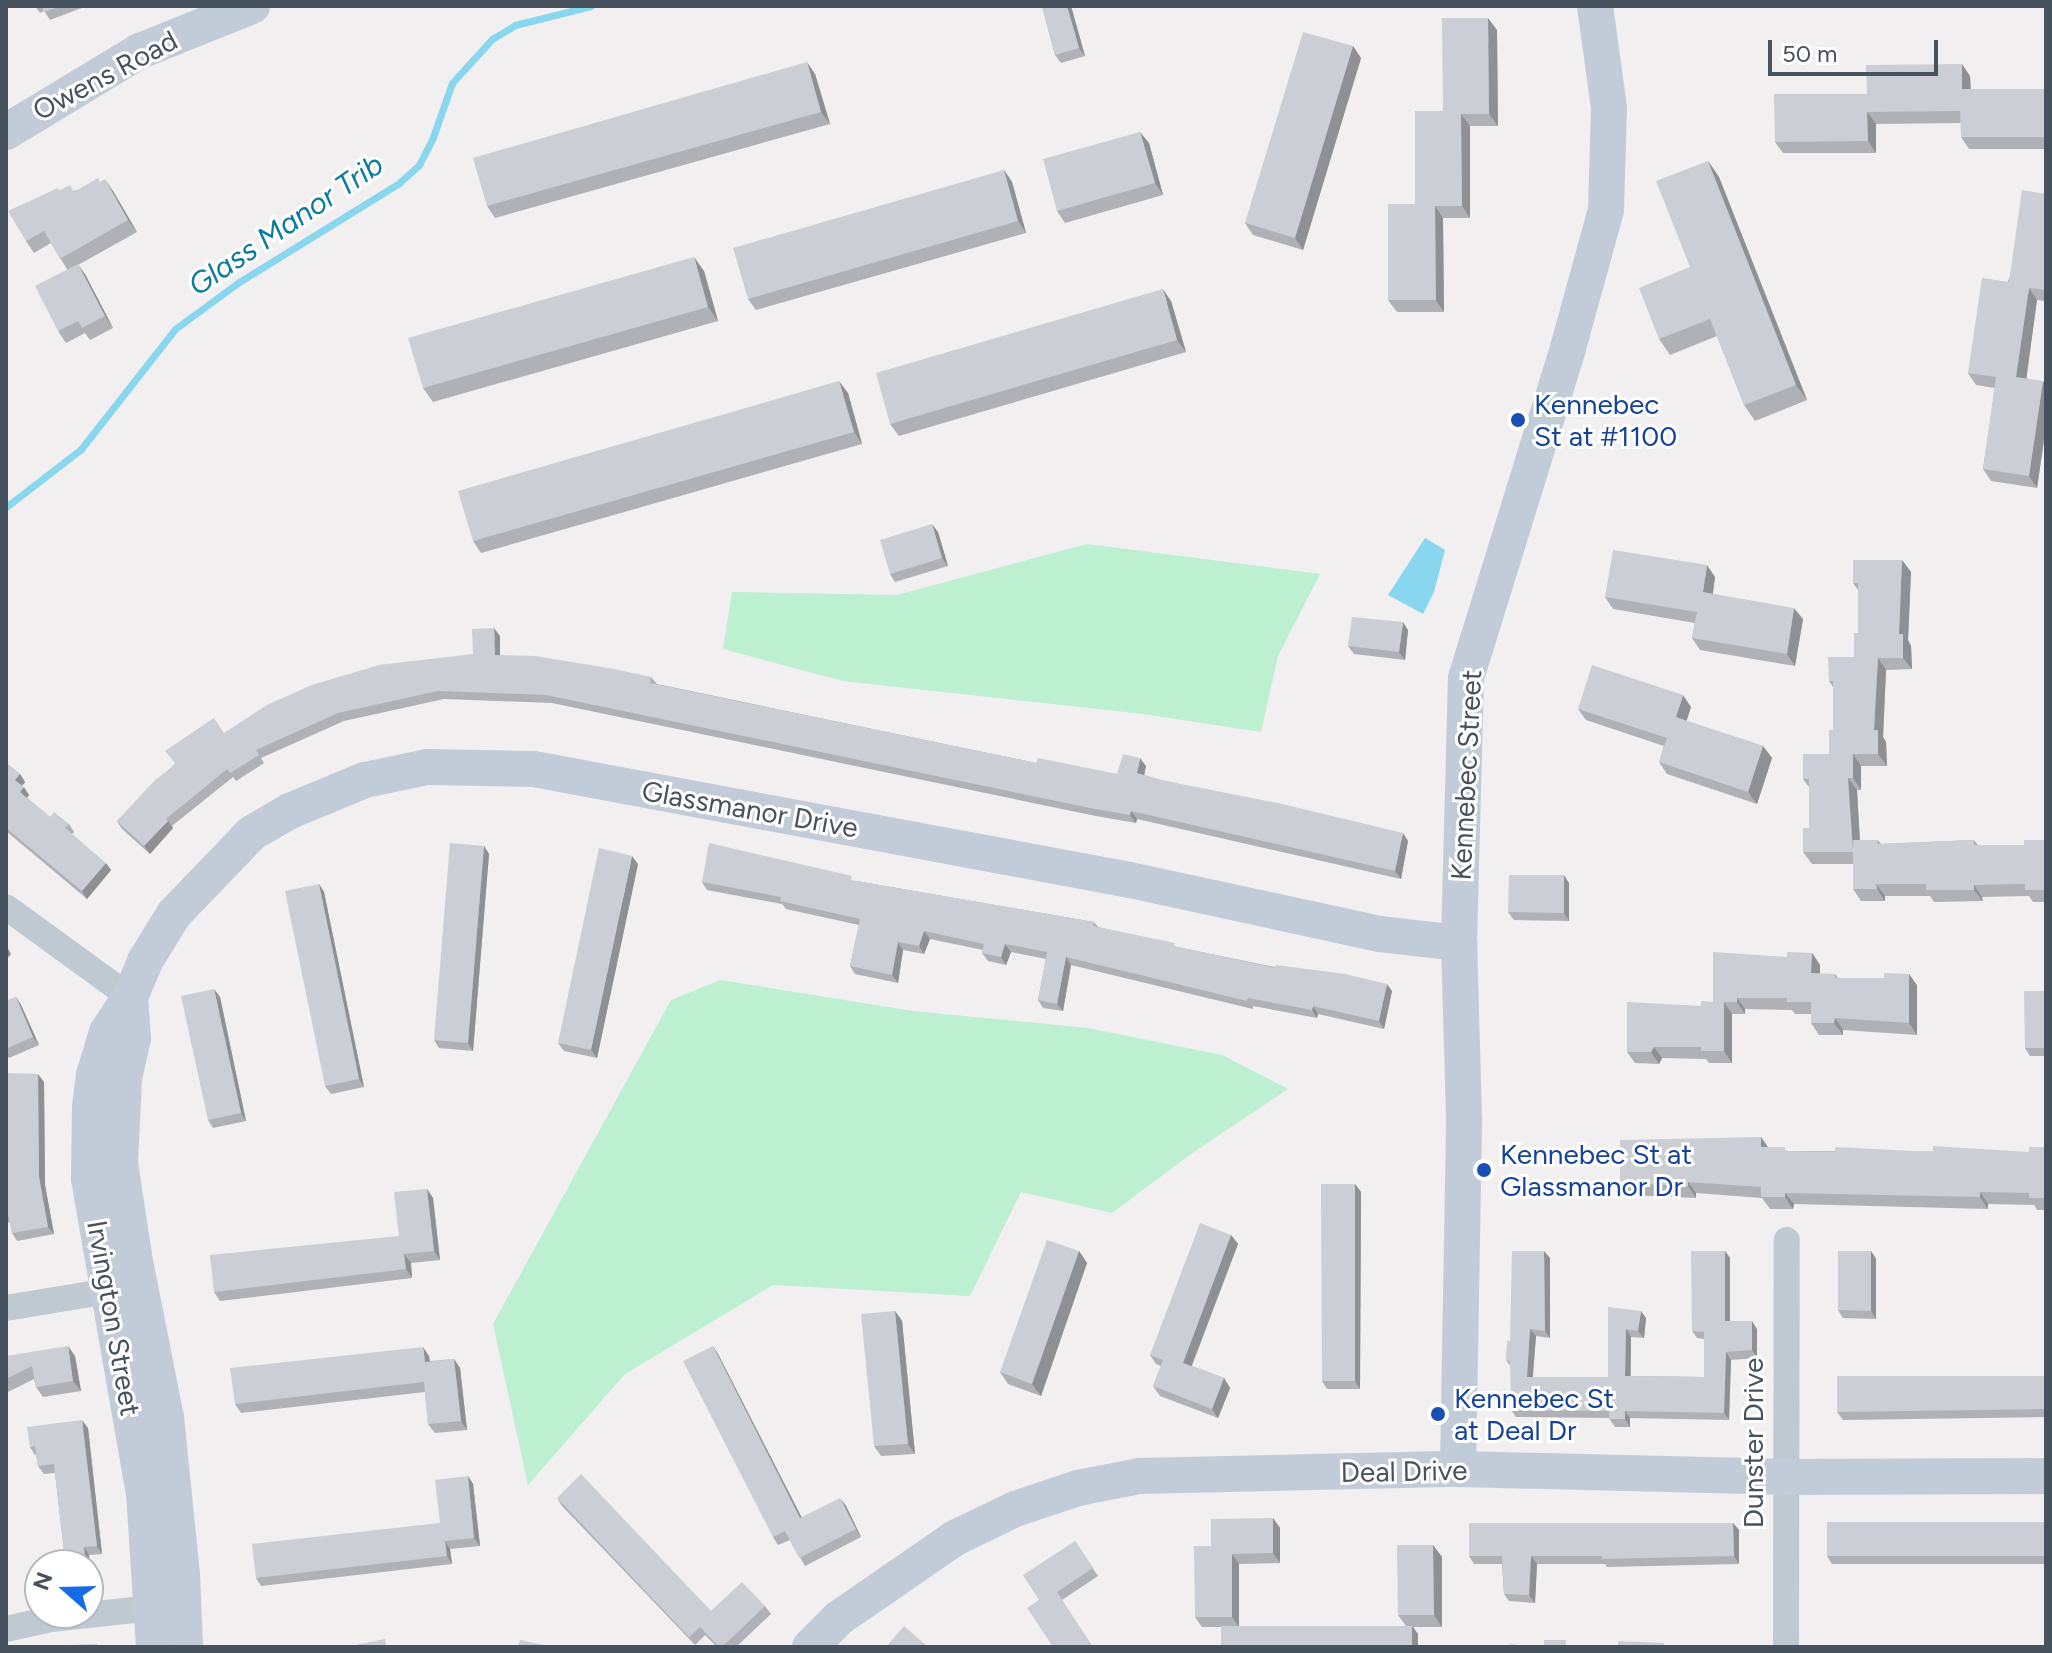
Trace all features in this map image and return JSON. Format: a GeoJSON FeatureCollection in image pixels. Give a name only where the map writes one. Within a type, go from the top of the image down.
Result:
{"type":"FeatureCollection","features":[{"type":"Feature","properties":{"kind":"street","name":"Owens Road"},"geometry":{"type":"LineString","coordinates":[[9,120],[140,51],[252,6]]}},
{"type":"Feature","properties":{"kind":"street","name":"Kennebec Street"},"geometry":{"type":"LineString","coordinates":[[1458,1469],[1464,1119],[1459,943],[1466,678],[1568,348],[1606,210],[1609,108],[1595,6]]}},
{"type":"Feature","properties":{"kind":"street","name":"Glassmanor Drive"},"geometry":{"type":"LineString","coordinates":[[130,997],[145,961],[174,914],[252,833],[290,811],[365,780],[427,767],[534,769],[916,839],[1380,934],[1459,943]]}},
{"type":"Feature","properties":{"kind":"street"},"geometry":{"type":"LineString","coordinates":[[6,907],[130,997]]}},
{"type":"Feature","properties":{"kind":"street","name":"Irvington Street"},"geometry":{"type":"LineString","coordinates":[[130,997],[107,1032],[94,1075],[104,1138],[134,1256],[166,1417],[182,1574],[185,1647]]}},
{"type":"Feature","properties":{"kind":"street","name":"Irvington Street"},"geometry":{"type":"LineString","coordinates":[[104,1138],[89,1179],[144,1494],[154,1647]]}},
{"type":"Feature","properties":{"kind":"street","name":"Dunster Drive"},"geometry":{"type":"LineString","coordinates":[[1786,1647],[1783,1477],[1787,1240]]}},
{"type":"Feature","properties":{"kind":"street"},"geometry":{"type":"LineString","coordinates":[[6,1308],[109,1291]]}},
{"type":"Feature","properties":{"kind":"street","name":"Deal Drive"},"geometry":{"type":"LineString","coordinates":[[810,1647],[839,1618],[955,1538],[1015,1509],[1078,1488],[1139,1476],[1458,1469],[1783,1477],[2046,1476]]}},
{"type":"Feature","properties":{"kind":"street"},"geometry":{"type":"LineString","coordinates":[[6,1629],[51,1619],[152,1608]]}},
{"type":"Feature","properties":{"kind":"green space"},"geometry":{"type":"Polygon","coordinates":[[[1087,544],[1320,574],[1278,656],[1261,732],[1143,714],[843,681],[723,649],[732,592],[897,595],[1087,544]]]}},
{"type":"Feature","properties":{"kind":"green space"},"geometry":{"type":"Polygon","coordinates":[[[720,980],[913,1011],[1088,1028],[1222,1055],[1288,1089],[1191,1154],[1112,1213],[1021,1192],[970,1296],[773,1285],[625,1374],[528,1485],[493,1324],[671,1000],[720,980]]]}},
{"type":"Feature","properties":{"kind":"water"},"geometry":{"type":"Polygon","coordinates":[[[1425,538],[1445,550],[1434,592],[1423,614],[1388,595],[1425,538]]]}},
{"type":"Feature","properties":{"kind":"building"},"geometry":{"type":"Polygon","coordinates":[[[42,6],[61,6],[44,12],[42,6]]]}},
{"type":"Feature","properties":{"kind":"building"},"geometry":{"type":"Polygon","coordinates":[[[1042,6],[1067,6],[1079,48],[1055,55],[1042,6]]]}},
{"type":"Feature","properties":{"kind":"building"},"geometry":{"type":"Polygon","coordinates":[[[1442,18],[1488,18],[1489,114],[1461,114],[1462,206],[1435,206],[1436,300],[1388,300],[1388,204],[1415,204],[1415,111],[1443,111],[1442,18]]]}},
{"type":"Feature","properties":{"kind":"building"},"geometry":{"type":"Polygon","coordinates":[[[1303,32],[1353,46],[1295,238],[1245,223],[1303,32]]]}},
{"type":"Feature","properties":{"kind":"building"},"geometry":{"type":"Polygon","coordinates":[[[807,62],[821,112],[487,206],[473,158],[807,62]]]}},
{"type":"Feature","properties":{"kind":"building"},"geometry":{"type":"Polygon","coordinates":[[[1962,64],[1962,89],[2046,89],[2046,137],[1961,137],[1960,111],[1867,112],[1868,141],[1775,142],[1774,94],[1867,94],[1866,65],[1962,64]]]}},
{"type":"Feature","properties":{"kind":"building"},"geometry":{"type":"Polygon","coordinates":[[[1140,132],[1155,183],[1057,211],[1043,159],[1140,132]]]}},
{"type":"Feature","properties":{"kind":"building"},"geometry":{"type":"Polygon","coordinates":[[[1708,161],[1796,385],[1744,405],[1710,319],[1659,339],[1639,288],[1690,267],[1656,181],[1708,161]]]}},
{"type":"Feature","properties":{"kind":"building"},"geometry":{"type":"Polygon","coordinates":[[[1004,170],[1018,221],[748,299],[733,248],[1004,170]]]}},
{"type":"Feature","properties":{"kind":"building"},"geometry":{"type":"Polygon","coordinates":[[[98,178],[100,182],[105,179],[128,220],[60,259],[44,231],[26,241],[8,211],[58,188],[59,191],[70,185],[74,192],[98,178]]]}},
{"type":"Feature","properties":{"kind":"building"},"geometry":{"type":"Polygon","coordinates":[[[2022,190],[2046,194],[2046,290],[2029,288],[2016,377],[2043,381],[2029,476],[1983,469],[1996,377],[1968,373],[1982,278],[2009,282],[2022,190]]]}},
{"type":"Feature","properties":{"kind":"building"},"geometry":{"type":"Polygon","coordinates":[[[694,257],[708,307],[423,388],[408,338],[694,257]]]}},
{"type":"Feature","properties":{"kind":"building"},"geometry":{"type":"Polygon","coordinates":[[[78,264],[105,316],[82,328],[78,321],[58,331],[35,286],[78,264]]]}},
{"type":"Feature","properties":{"kind":"building"},"geometry":{"type":"Polygon","coordinates":[[[1163,289],[1177,340],[890,424],[876,373],[1163,289]]]}},
{"type":"Feature","properties":{"kind":"building"},"geometry":{"type":"Polygon","coordinates":[[[839,381],[854,432],[473,541],[458,491],[839,381]]]}},
{"type":"Feature","properties":{"kind":"building"},"geometry":{"type":"Polygon","coordinates":[[[932,524],[942,558],[890,574],[880,540],[932,524]]]}},
{"type":"Feature","properties":{"kind":"building"},"geometry":{"type":"Polygon","coordinates":[[[1613,550],[1707,565],[1703,592],[1794,608],[1787,654],[1692,638],[1697,612],[1605,597],[1613,550]]]}},
{"type":"Feature","properties":{"kind":"building"},"geometry":{"type":"Polygon","coordinates":[[[1853,560],[1902,560],[1899,634],[1903,634],[1903,658],[1878,658],[1874,730],[1878,730],[1878,754],[1853,754],[1853,778],[1848,778],[1853,852],[1803,852],[1803,828],[1809,828],[1809,779],[1803,779],[1803,754],[1829,754],[1829,730],[1833,730],[1833,681],[1829,681],[1828,657],[1854,657],[1854,633],[1858,633],[1858,583],[1853,583],[1853,560]]]}},
{"type":"Feature","properties":{"kind":"building"},"geometry":{"type":"Polygon","coordinates":[[[1352,617],[1403,622],[1399,652],[1348,646],[1352,617]]]}},
{"type":"Feature","properties":{"kind":"building"},"geometry":{"type":"Polygon","coordinates":[[[494,628],[495,655],[535,656],[614,669],[651,677],[650,683],[1036,763],[1038,758],[1117,774],[1123,754],[1140,758],[1137,773],[1161,780],[1282,804],[1403,833],[1395,871],[1131,811],[1130,815],[1090,808],[546,695],[438,691],[338,713],[256,750],[259,755],[230,773],[227,769],[166,819],[168,821],[144,846],[117,821],[154,781],[176,764],[165,751],[214,718],[224,733],[267,705],[312,685],[379,665],[473,654],[472,629],[494,628]]]}},
{"type":"Feature","properties":{"kind":"building"},"geometry":{"type":"Polygon","coordinates":[[[1592,665],[1683,695],[1676,717],[1763,746],[1748,792],[1659,762],[1667,738],[1578,709],[1592,665]]]}},
{"type":"Feature","properties":{"kind":"building"},"geometry":{"type":"Polygon","coordinates":[[[6,763],[20,774],[15,780],[24,787],[20,792],[50,817],[54,812],[69,824],[65,828],[106,863],[82,891],[6,828],[6,763]]]}},
{"type":"Feature","properties":{"kind":"building"},"geometry":{"type":"Polygon","coordinates":[[[1853,840],[1878,840],[1877,844],[1974,840],[1974,845],[2024,845],[2024,840],[2046,840],[2046,890],[2025,890],[2025,884],[1974,885],[1974,890],[1926,890],[1926,884],[1876,884],[1877,889],[1853,889],[1853,840]]]}},
{"type":"Feature","properties":{"kind":"building"},"geometry":{"type":"Polygon","coordinates":[[[450,843],[484,846],[468,1043],[434,1040],[450,843]]]}},
{"type":"Feature","properties":{"kind":"building"},"geometry":{"type":"Polygon","coordinates":[[[709,843],[852,876],[851,880],[1094,922],[1093,926],[1275,968],[1276,965],[1345,974],[1387,984],[1379,1021],[1313,1006],[1312,1010],[1248,998],[1247,1001],[1066,957],[1057,1004],[1038,1000],[1047,952],[1005,944],[1001,957],[982,953],[984,944],[924,931],[919,946],[898,942],[892,975],[850,966],[860,919],[780,901],[781,897],[702,882],[709,843]]]}},
{"type":"Feature","properties":{"kind":"building"},"geometry":{"type":"Polygon","coordinates":[[[599,848],[632,856],[591,1050],[558,1043],[599,848]]]}},
{"type":"Feature","properties":{"kind":"building"},"geometry":{"type":"Polygon","coordinates":[[[1509,875],[1564,875],[1564,913],[1508,912],[1509,875]]]}},
{"type":"Feature","properties":{"kind":"building"},"geometry":{"type":"Polygon","coordinates":[[[319,884],[359,1079],[325,1086],[285,891],[319,884]]]}},
{"type":"Feature","properties":{"kind":"building"},"geometry":{"type":"Polygon","coordinates":[[[1713,952],[1787,957],[1787,952],[1812,953],[1811,973],[1835,974],[1835,978],[1884,978],[1884,973],[1909,974],[1909,1023],[1835,1018],[1834,1023],[1811,1023],[1811,1002],[1787,1002],[1787,998],[1737,998],[1737,1002],[1724,1002],[1724,1051],[1701,1051],[1701,1047],[1654,1047],[1651,1052],[1627,1052],[1627,1002],[1701,1006],[1701,1001],[1713,1002],[1713,952]]]}},
{"type":"Feature","properties":{"kind":"building"},"geometry":{"type":"Polygon","coordinates":[[[214,989],[241,1113],[208,1120],[181,996],[214,989]]]}},
{"type":"Feature","properties":{"kind":"building"},"geometry":{"type":"Polygon","coordinates":[[[2024,991],[2046,991],[2046,1048],[2025,1048],[2024,991]]]}},
{"type":"Feature","properties":{"kind":"building"},"geometry":{"type":"Polygon","coordinates":[[[16,997],[33,1037],[6,1049],[6,1001],[16,997]]]}},
{"type":"Feature","properties":{"kind":"building"},"geometry":{"type":"Polygon","coordinates":[[[6,1073],[38,1074],[39,1177],[48,1227],[12,1233],[6,1214],[6,1073]]]}},
{"type":"Feature","properties":{"kind":"building"},"geometry":{"type":"Polygon","coordinates":[[[1761,1137],[1761,1147],[1785,1147],[1785,1151],[1835,1152],[1835,1147],[1933,1152],[1933,1146],[2029,1152],[2029,1147],[2046,1147],[2046,1198],[2029,1198],[2029,1193],[1980,1192],[1980,1197],[1785,1193],[1785,1197],[1761,1197],[1761,1187],[1688,1182],[1688,1186],[1620,1183],[1620,1140],[1761,1137]]]}},
{"type":"Feature","properties":{"kind":"building"},"geometry":{"type":"Polygon","coordinates":[[[1321,1184],[1355,1184],[1355,1381],[1322,1381],[1321,1184]]]}},
{"type":"Feature","properties":{"kind":"building"},"geometry":{"type":"Polygon","coordinates":[[[427,1189],[434,1251],[404,1254],[406,1269],[214,1292],[210,1255],[399,1236],[394,1192],[427,1189]]]}},
{"type":"Feature","properties":{"kind":"building"},"geometry":{"type":"Polygon","coordinates":[[[1200,1223],[1231,1235],[1183,1363],[1224,1378],[1212,1409],[1153,1386],[1163,1360],[1150,1355],[1200,1223]]]}},
{"type":"Feature","properties":{"kind":"building"},"geometry":{"type":"Polygon","coordinates":[[[1047,1240],[1079,1251],[1032,1384],[1000,1372],[1047,1240]]]}},
{"type":"Feature","properties":{"kind":"building"},"geometry":{"type":"Polygon","coordinates":[[[1512,1251],[1544,1251],[1545,1331],[1530,1329],[1527,1377],[1608,1377],[1608,1307],[1641,1311],[1638,1331],[1626,1329],[1625,1376],[1704,1377],[1704,1332],[1692,1331],[1691,1251],[1725,1251],[1725,1321],[1752,1321],[1752,1350],[1726,1352],[1724,1413],[1625,1411],[1625,1419],[1609,1419],[1609,1411],[1511,1410],[1510,1361],[1506,1360],[1507,1341],[1510,1341],[1512,1251]]]}},
{"type":"Feature","properties":{"kind":"building"},"geometry":{"type":"Polygon","coordinates":[[[1838,1251],[1871,1251],[1871,1311],[1838,1310],[1838,1251]]]}},
{"type":"Feature","properties":{"kind":"building"},"geometry":{"type":"Polygon","coordinates":[[[895,1311],[908,1444],[874,1446],[861,1314],[895,1311]]]}},
{"type":"Feature","properties":{"kind":"building"},"geometry":{"type":"Polygon","coordinates":[[[68,1346],[73,1381],[36,1387],[32,1366],[6,1379],[6,1356],[68,1346]]]}},
{"type":"Feature","properties":{"kind":"building"},"geometry":{"type":"Polygon","coordinates":[[[713,1346],[800,1518],[840,1498],[856,1529],[799,1558],[785,1531],[773,1537],[683,1361],[713,1346]]]}},
{"type":"Feature","properties":{"kind":"building"},"geometry":{"type":"Polygon","coordinates":[[[423,1347],[425,1362],[454,1359],[461,1421],[428,1424],[424,1382],[235,1404],[230,1368],[423,1347]]]}},
{"type":"Feature","properties":{"kind":"building"},"geometry":{"type":"Polygon","coordinates":[[[1837,1376],[2046,1376],[2046,1409],[1837,1412],[1837,1376]]]}},
{"type":"Feature","properties":{"kind":"building"},"geometry":{"type":"Polygon","coordinates":[[[82,1420],[97,1546],[64,1549],[54,1464],[38,1466],[35,1446],[30,1447],[27,1427],[82,1420]]]}},
{"type":"Feature","properties":{"kind":"building"},"geometry":{"type":"Polygon","coordinates":[[[581,1474],[711,1611],[742,1582],[765,1606],[722,1647],[700,1627],[689,1637],[557,1498],[581,1474]]]}},
{"type":"Feature","properties":{"kind":"building"},"geometry":{"type":"Polygon","coordinates":[[[468,1476],[474,1538],[445,1541],[447,1556],[256,1578],[252,1544],[440,1523],[435,1480],[468,1476]]]}},
{"type":"Feature","properties":{"kind":"building"},"geometry":{"type":"Polygon","coordinates":[[[1273,1518],[1273,1553],[1232,1554],[1232,1617],[1195,1617],[1194,1546],[1211,1546],[1211,1519],[1273,1518]]]}},
{"type":"Feature","properties":{"kind":"building"},"geometry":{"type":"Polygon","coordinates":[[[1827,1522],[2046,1522],[2046,1556],[1827,1556],[1827,1522]]]}},
{"type":"Feature","properties":{"kind":"building"},"geometry":{"type":"Polygon","coordinates":[[[1469,1523],[1733,1523],[1734,1556],[1602,1559],[1602,1556],[1531,1556],[1529,1595],[1504,1594],[1502,1556],[1469,1556],[1469,1523]]]}},
{"type":"Feature","properties":{"kind":"building"},"geometry":{"type":"Polygon","coordinates":[[[1075,1541],[1093,1568],[1057,1592],[1093,1647],[1053,1647],[1027,1608],[1039,1600],[1023,1575],[1075,1541]]]}},
{"type":"Feature","properties":{"kind":"building"},"geometry":{"type":"Polygon","coordinates":[[[1397,1545],[1433,1545],[1434,1615],[1398,1615],[1397,1545]]]}},
{"type":"Feature","properties":{"kind":"building"},"geometry":{"type":"Polygon","coordinates":[[[904,1626],[928,1647],[886,1647],[904,1626]]]}},
{"type":"Feature","properties":{"kind":"building"},"geometry":{"type":"Polygon","coordinates":[[[1221,1626],[1412,1626],[1412,1647],[1221,1647],[1221,1626]]]}},
{"type":"Feature","properties":{"kind":"building"},"geometry":{"type":"Polygon","coordinates":[[[385,1639],[386,1647],[346,1647],[385,1639]]]}},
{"type":"Feature","properties":{"kind":"building"},"geometry":{"type":"Polygon","coordinates":[[[520,1640],[553,1647],[518,1647],[520,1640]]]}},
{"type":"Feature","properties":{"kind":"building"},"geometry":{"type":"Polygon","coordinates":[[[1544,1640],[1566,1640],[1566,1647],[1544,1647],[1544,1640]]]}},
{"type":"Feature","properties":{"kind":"building"},"geometry":{"type":"Polygon","coordinates":[[[1618,1641],[1664,1643],[1664,1647],[1618,1647],[1618,1641]]]}},
{"type":"Feature","properties":{"kind":"building"},"geometry":{"type":"Polygon","coordinates":[[[97,1644],[97,1647],[66,1647],[66,1645],[97,1644]]]}},
{"type":"Feature","properties":{"kind":"building"},"geometry":{"type":"Polygon","coordinates":[[[1509,1644],[1540,1647],[1509,1647],[1509,1644]]]}},
{"type":"Feature","properties":{"kind":"waterway","name":"Glass Manor Trib"},"geometry":{"type":"LineString","coordinates":[[6,507],[81,449],[175,329],[239,282],[399,183],[419,165],[433,137],[452,83],[492,39],[515,25],[591,6]]}},
{"type":"Feature","properties":{"kind":"place","name":"Kennebec St at #1100"},"geometry":{"type":"Point","coordinates":[1518,420]}},
{"type":"Feature","properties":{"kind":"place","name":"Kennebec St at Glassmanor Dr"},"geometry":{"type":"Point","coordinates":[1484,1170]}},
{"type":"Feature","properties":{"kind":"place","name":"Kennebec St at Deal Dr"},"geometry":{"type":"Point","coordinates":[1438,1414]}}]}
